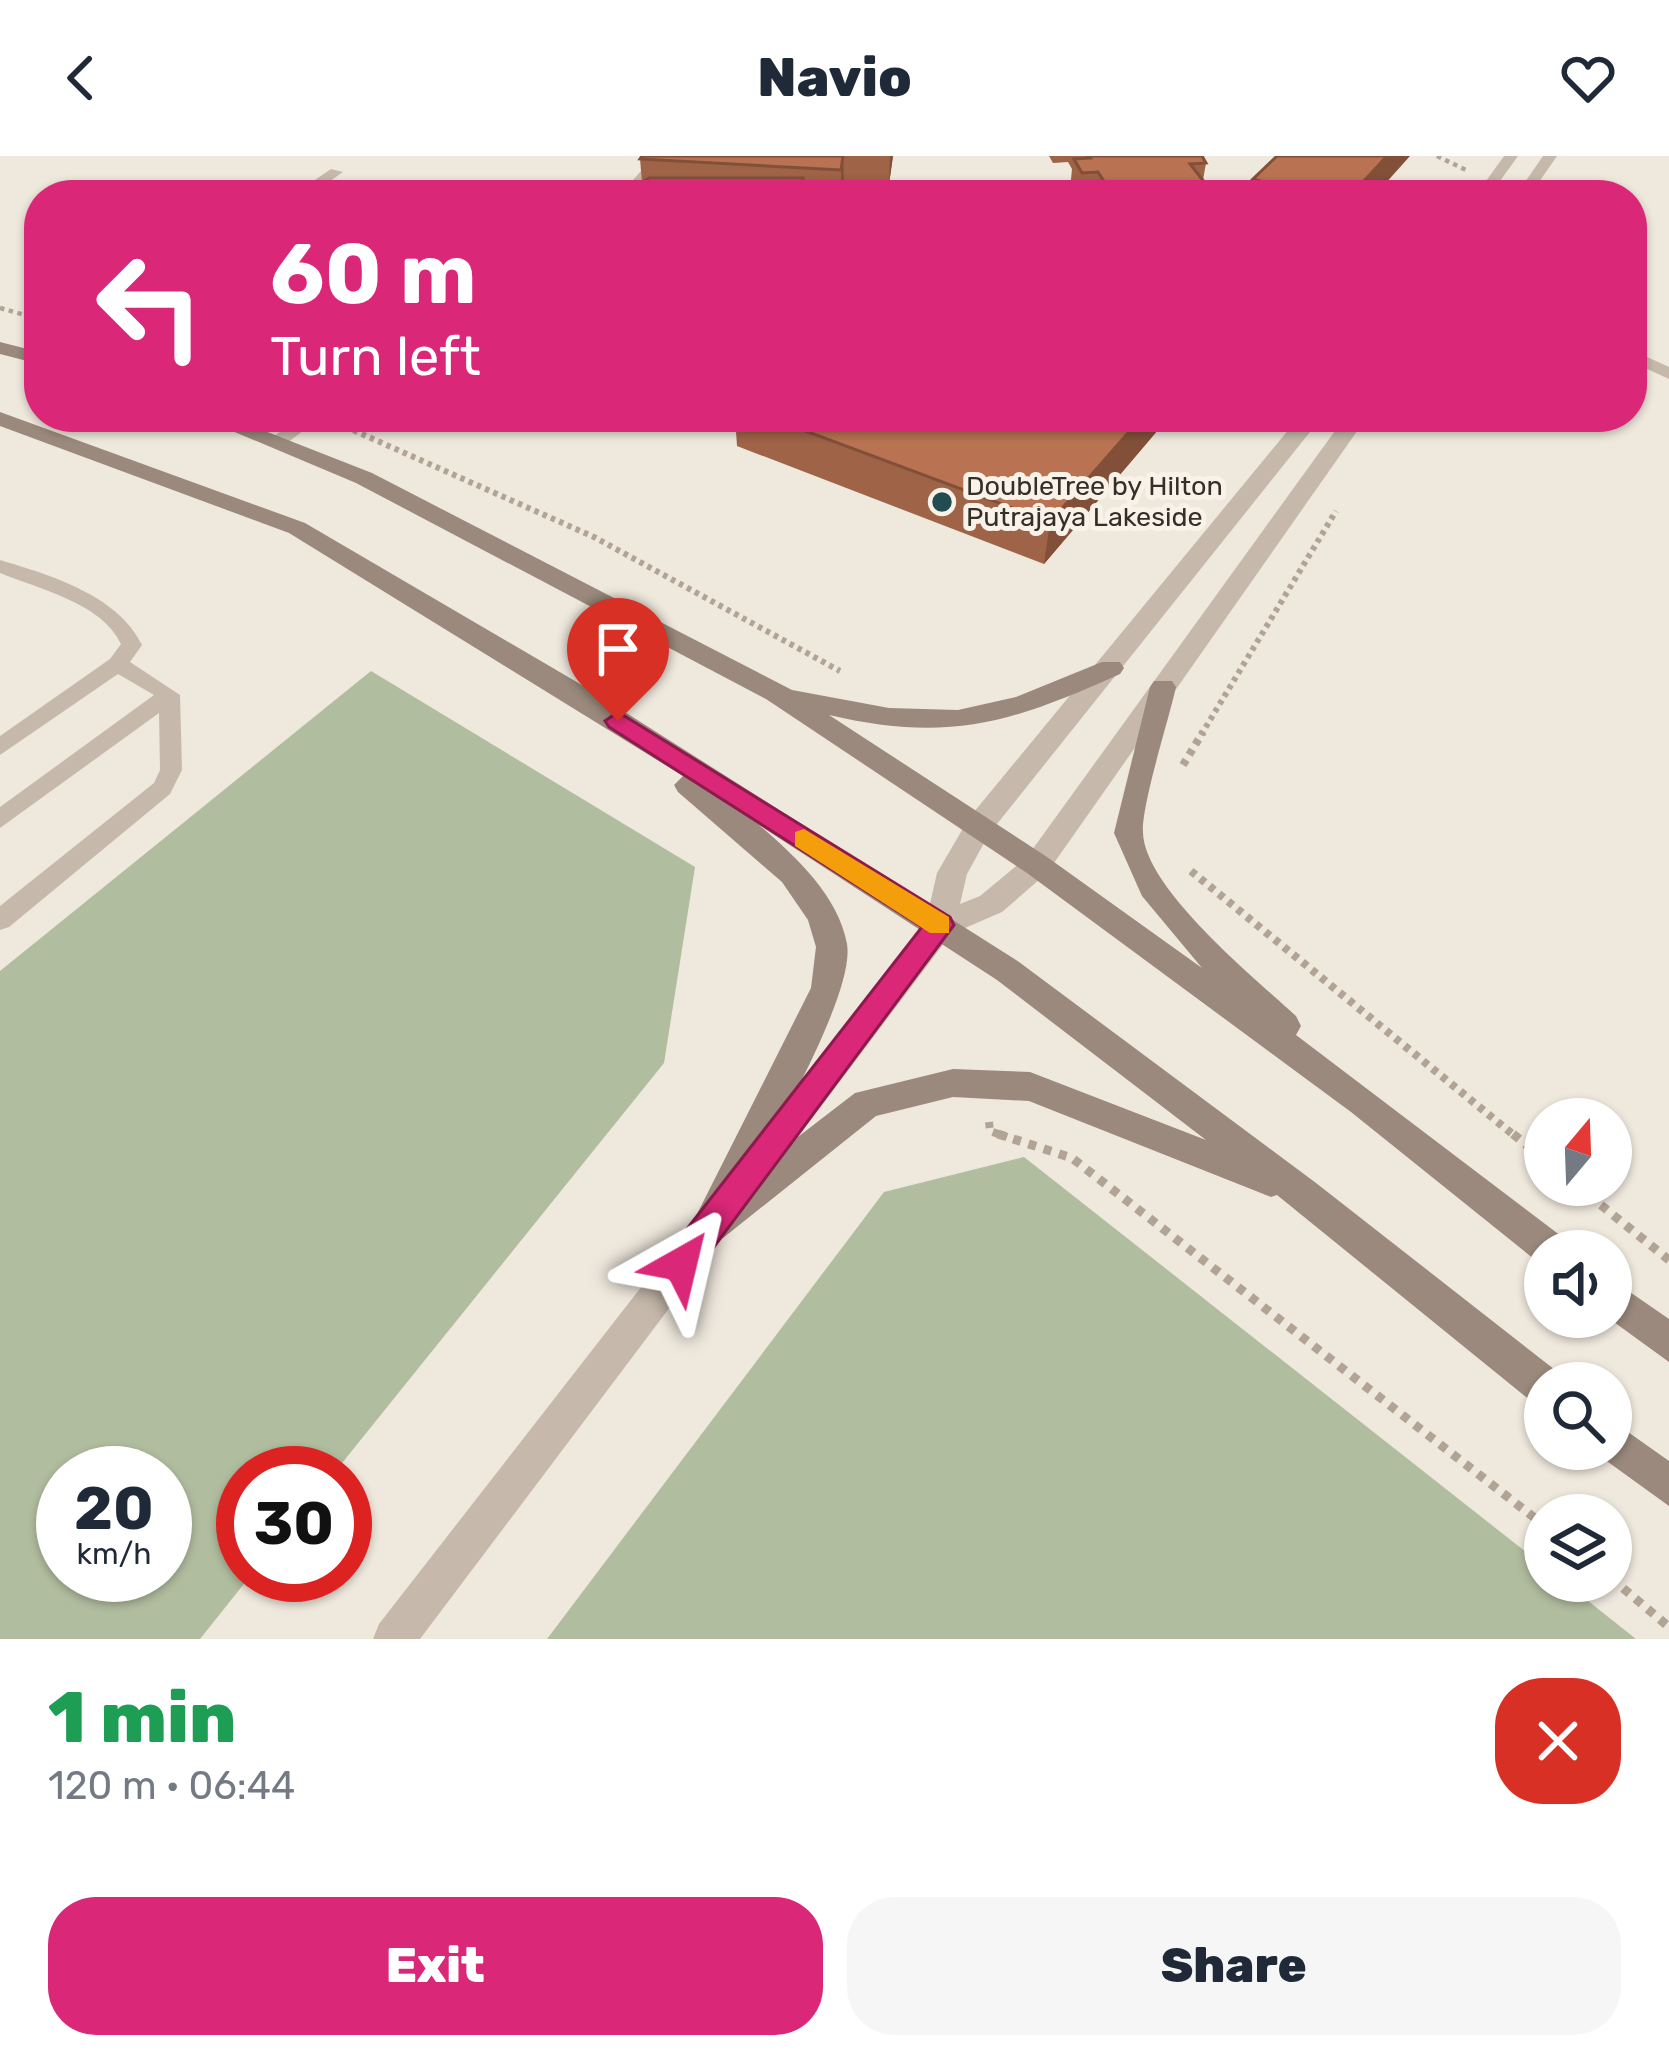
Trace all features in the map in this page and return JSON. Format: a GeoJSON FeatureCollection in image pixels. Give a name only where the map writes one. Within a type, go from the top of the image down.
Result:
{"type":"FeatureCollection","features":[{"type":"Feature","properties":{"kind":"street"},"geometry":{"type":"LineString","coordinates":[[35,432],[297,528],[578,695],[940,925],[1304,1194],[1524,1370]]}},
{"type":"Feature","properties":{"kind":"street"},"geometry":{"type":"LineString","coordinates":[[249,432],[364,478],[775,692],[1037,865],[1363,1102],[1525,1230]]}},
{"type":"Feature","properties":{"kind":"street"},"geometry":{"type":"LineString","coordinates":[[394,1639],[940,925],[952,872],[979,826],[1299,432]]}},
{"type":"Feature","properties":{"kind":"street"},"geometry":{"type":"LineString","coordinates":[[940,925],[991,904],[1037,865],[1345,432]]}},
{"type":"Feature","properties":{"kind":"street"},"geometry":{"type":"LineString","coordinates":[[775,692],[931,725],[989,718],[1112,668]]}},
{"type":"Feature","properties":{"kind":"street"},"geometry":{"type":"LineString","coordinates":[[1163,687],[1129,833],[1134,856],[1177,917],[1363,1102]]}},
{"type":"Feature","properties":{"kind":"street"},"geometry":{"type":"LineString","coordinates":[[578,695],[774,859],[818,906],[833,946],[827,988],[710,1226]]}},
{"type":"Feature","properties":{"kind":"street"},"geometry":{"type":"LineString","coordinates":[[710,1226],[867,1103],[953,1083],[1030,1087],[1304,1194]]}},
{"type":"Feature","properties":{"kind":"street"},"geometry":{"type":"LineString","coordinates":[[1632,1313],[1669,1342]]}},
{"type":"Feature","properties":{"kind":"street"},"geometry":{"type":"LineString","coordinates":[[1632,1457],[1669,1486]]}},
{"type":"Feature","properties":{"kind":"lane"},"geometry":{"type":"LineString","coordinates":[[640,180],[662,156]]}},
{"type":"Feature","properties":{"kind":"lane"},"geometry":{"type":"LineString","coordinates":[[323,180],[336,172]]}},
{"type":"Feature","properties":{"kind":"lane"},"geometry":{"type":"LineString","coordinates":[[277,443],[291,432]]}},
{"type":"Feature","properties":{"kind":"lane"},"geometry":{"type":"LineString","coordinates":[[0,566],[112,615],[128,630],[132,644],[117,664],[0,747]]}},
{"type":"Feature","properties":{"kind":"lane"},"geometry":{"type":"LineString","coordinates":[[117,664],[169,695]]}},
{"type":"Feature","properties":{"kind":"lane"},"geometry":{"type":"LineString","coordinates":[[0,920],[162,788],[171,770],[169,695]]}},
{"type":"Feature","properties":{"kind":"lane"},"geometry":{"type":"LineString","coordinates":[[0,819],[169,695]]}},
{"type":"Feature","properties":{"kind":"path"},"geometry":{"type":"LineString","coordinates":[[1437,156],[1472,173]]}},
{"type":"Feature","properties":{"kind":"path"},"geometry":{"type":"LineString","coordinates":[[359,432],[594,537],[841,671]]}},
{"type":"Feature","properties":{"kind":"path"},"geometry":{"type":"LineString","coordinates":[[1181,767],[1346,495]]}},
{"type":"Feature","properties":{"kind":"path"},"geometry":{"type":"LineString","coordinates":[[1176,856],[1220,898],[1524,1143]]}},
{"type":"Feature","properties":{"kind":"path"},"geometry":{"type":"LineString","coordinates":[[983,1084],[990,1131],[1072,1158],[1524,1510]]}},
{"type":"Feature","properties":{"kind":"path"},"geometry":{"type":"LineString","coordinates":[[1602,1206],[1669,1260]]}},
{"type":"Feature","properties":{"kind":"path"},"geometry":{"type":"LineString","coordinates":[[1632,1596],[1669,1627]]}},
{"type":"Feature","properties":{"kind":"green space"},"geometry":{"type":"Polygon","coordinates":[[[371,671],[695,867],[664,1063],[356,1446],[216,1446],[216,1602],[229,1602],[200,1639],[0,1639],[0,971],[371,671]]]}},
{"type":"Feature","properties":{"kind":"green space"},"geometry":{"type":"Polygon","coordinates":[[[1024,1157],[1524,1550],[1524,1602],[1589,1602],[1636,1639],[547,1639],[884,1192],[1024,1157]]]}},
{"type":"Feature","properties":{"kind":"building"},"geometry":{"type":"Polygon","coordinates":[[[843,156],[841,170],[640,159],[843,156]]]}},
{"type":"Feature","properties":{"kind":"building"},"geometry":{"type":"Polygon","coordinates":[[[1202,156],[1206,163],[1190,164],[1203,180],[1103,180],[1098,172],[1082,173],[1074,159],[1202,156]]]}},
{"type":"Feature","properties":{"kind":"building"},"geometry":{"type":"Polygon","coordinates":[[[1277,156],[1387,156],[1365,180],[1253,179],[1277,156]]]}},
{"type":"Feature","properties":{"kind":"building"},"geometry":{"type":"Polygon","coordinates":[[[649,178],[803,178],[803,180],[646,180],[649,178]]]}},
{"type":"Feature","properties":{"kind":"building"},"geometry":{"type":"Polygon","coordinates":[[[808,432],[1129,432],[1050,522],[808,432]]]}},
{"type":"Feature","properties":{"kind":"slow traffic"},"geometry":{"type":"LineString","coordinates":[[804,839],[939,925]]}},
{"type":"Feature","properties":{"kind":"place","name":"DoubleTree by Hilton Putrajaya Lakeside"},"geometry":{"type":"Point","coordinates":[942,502]}},
{"type":"Feature","properties":{"kind":"route"},"geometry":{"type":"LineString","coordinates":[[618,721],[940,925],[681,1264]]}}]}
